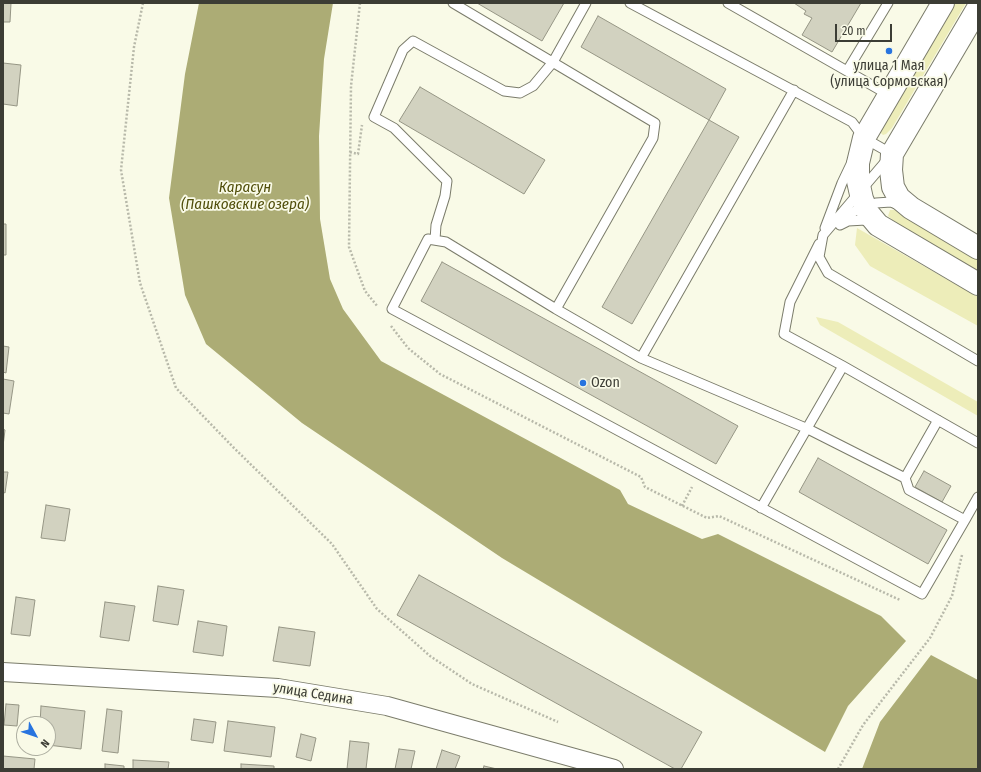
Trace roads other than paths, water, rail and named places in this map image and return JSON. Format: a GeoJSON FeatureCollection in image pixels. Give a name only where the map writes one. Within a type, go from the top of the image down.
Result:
{"type":"FeatureCollection","features":[{"type":"Feature","properties":{"kind":"main road"},"geometry":{"type":"LineString","coordinates":[[943,3],[864,138],[858,163],[858,181],[863,198],[878,226],[978,284]]}},
{"type":"Feature","properties":{"kind":"main road"},"geometry":{"type":"LineString","coordinates":[[978,8],[891,162],[893,187],[899,198],[911,208],[978,248]]}},
{"type":"Feature","properties":{"kind":"street","name":"улица Седина"},"geometry":{"type":"LineString","coordinates":[[3,672],[278,688],[387,706],[614,769]]}},
{"type":"Feature","properties":{"kind":"lane"},"geometry":{"type":"LineString","coordinates":[[453,3],[656,123],[653,138],[556,309]]}},
{"type":"Feature","properties":{"kind":"lane"},"geometry":{"type":"LineString","coordinates":[[435,240],[436,226],[445,196],[447,181],[394,128],[374,117],[403,50],[413,41],[504,91],[520,93],[533,86],[553,62],[586,3]]}},
{"type":"Feature","properties":{"kind":"lane"},"geometry":{"type":"LineString","coordinates":[[630,3],[852,122],[864,138],[891,162],[863,198],[823,235]]}},
{"type":"Feature","properties":{"kind":"lane"},"geometry":{"type":"LineString","coordinates":[[728,3],[889,95]]}},
{"type":"Feature","properties":{"kind":"lane"},"geometry":{"type":"LineString","coordinates":[[847,71],[888,3]]}},
{"type":"Feature","properties":{"kind":"lane"},"geometry":{"type":"LineString","coordinates":[[641,358],[794,90]]}},
{"type":"Feature","properties":{"kind":"lane"},"geometry":{"type":"LineString","coordinates":[[864,138],[842,183],[823,235],[790,302],[784,334],[978,443]]}},
{"type":"Feature","properties":{"kind":"lane"},"geometry":{"type":"LineString","coordinates":[[863,198],[823,235],[820,257],[828,274],[978,361]]}},
{"type":"Feature","properties":{"kind":"lane"},"geometry":{"type":"LineString","coordinates":[[863,198],[876,203],[891,202],[911,208]]}},
{"type":"Feature","properties":{"kind":"lane"},"geometry":{"type":"LineString","coordinates":[[823,235],[848,221],[866,220],[878,226]]}},
{"type":"Feature","properties":{"kind":"lane"},"geometry":{"type":"LineString","coordinates":[[965,520],[909,490],[905,478],[808,429],[641,358],[556,309],[446,242],[428,239],[392,309],[922,594],[965,520],[978,497]]}},
{"type":"Feature","properties":{"kind":"lane"},"geometry":{"type":"LineString","coordinates":[[761,508],[843,366]]}},
{"type":"Feature","properties":{"kind":"lane"},"geometry":{"type":"LineString","coordinates":[[905,478],[938,420]]}},
{"type":"Feature","properties":{"kind":"water","name":"Карасун (Пашковские озера)"},"geometry":{"type":"Polygon","coordinates":[[[199,3],[333,3],[324,59],[319,136],[320,219],[330,279],[343,309],[381,361],[620,490],[628,504],[702,539],[718,534],[881,616],[906,641],[848,706],[825,752],[502,558],[302,423],[206,344],[185,295],[169,198],[185,74],[199,3]]]}},
{"type":"Feature","properties":{"kind":"water"},"geometry":{"type":"Polygon","coordinates":[[[931,655],[978,680],[978,769],[862,769],[880,722],[931,655]]]}},
{"type":"Feature","properties":{"kind":"place","name":"улица 1 Мая (улица Сормовская)"},"geometry":{"type":"Point","coordinates":[889,51]}},
{"type":"Feature","properties":{"kind":"place","name":"Ozon"},"geometry":{"type":"Point","coordinates":[583,383]}}]}
